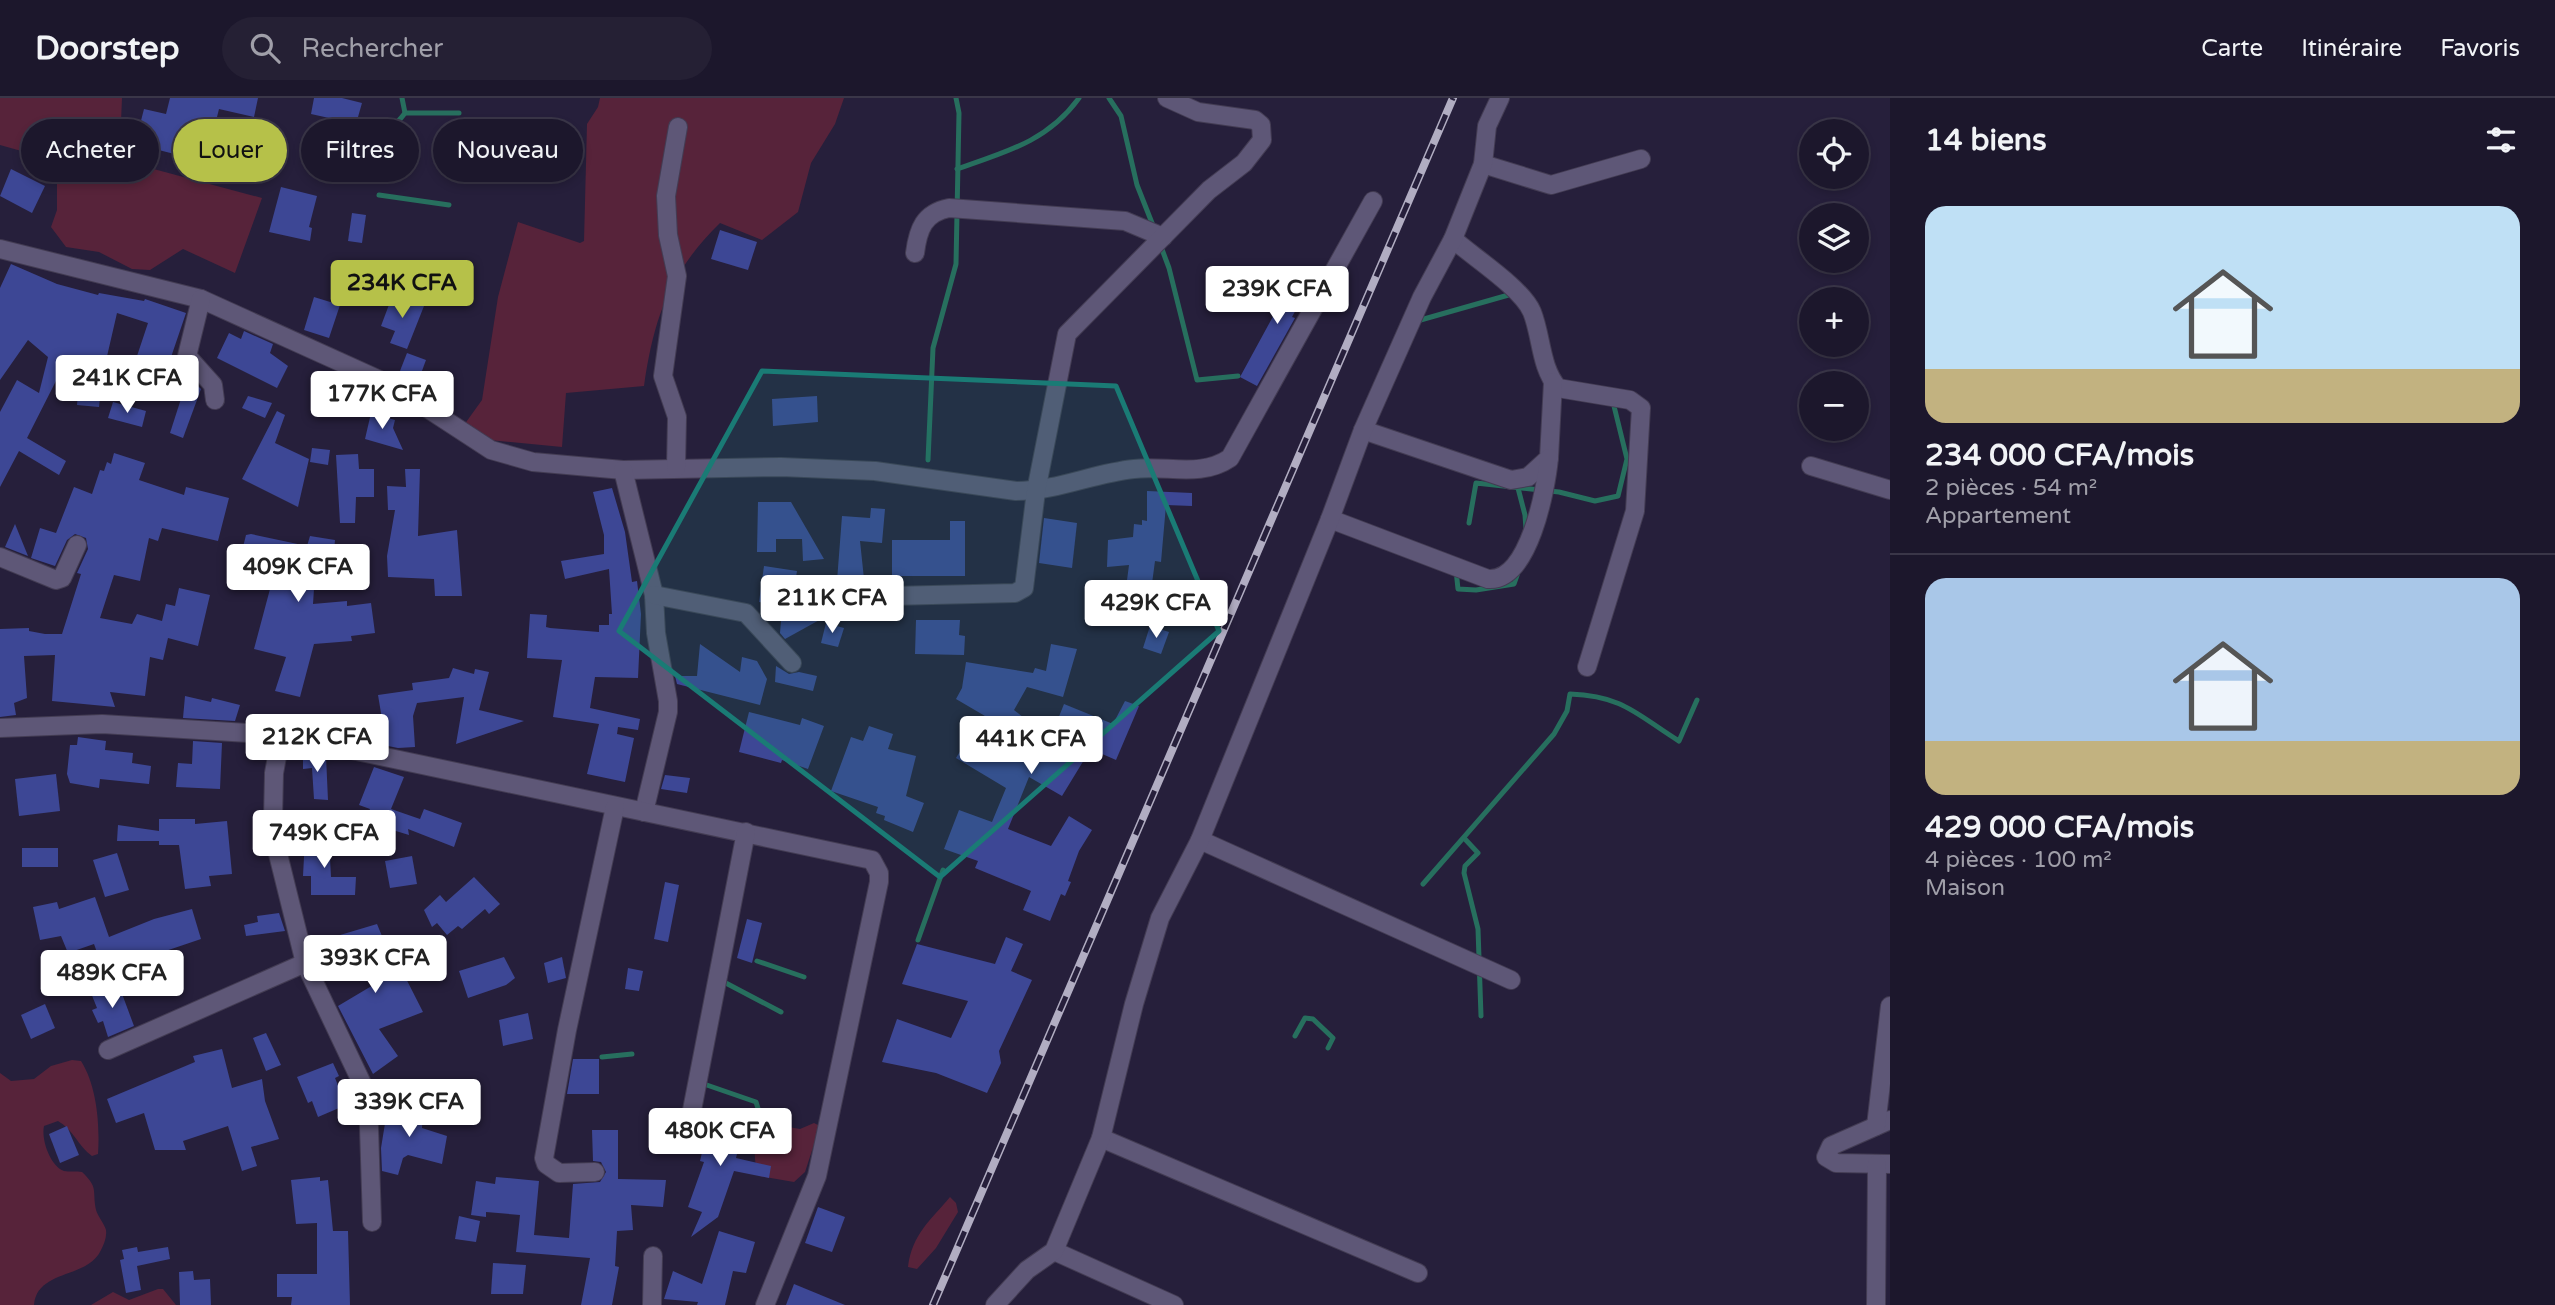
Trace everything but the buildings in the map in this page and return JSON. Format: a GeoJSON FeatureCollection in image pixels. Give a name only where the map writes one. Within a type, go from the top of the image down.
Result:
{"type":"FeatureCollection","features":[{"type":"Feature","properties":{"kind":"street"},"geometry":{"type":"LineString","coordinates":[[849,597],[1021,592],[1027,584],[1037,491],[1067,334],[1209,190],[1244,163],[1262,140],[1263,131],[1255,120],[1198,112],[1167,98]]}},
{"type":"Feature","properties":{"kind":"street"},"geometry":{"type":"LineString","coordinates":[[995,1305],[1027,1270],[1054,1251],[1101,1138],[1134,1004],[1160,918],[1200,840],[1330,519],[1363,430],[1422,297],[1452,239],[1483,164],[1487,125],[1500,98]]}},
{"type":"Feature","properties":{"kind":"street"},"geometry":{"type":"LineString","coordinates":[[676,468],[677,417],[663,376],[677,276],[668,235],[666,196],[678,127]]}},
{"type":"Feature","properties":{"kind":"street"},"geometry":{"type":"LineString","coordinates":[[1483,164],[1551,185],[1641,159]]}},
{"type":"Feature","properties":{"kind":"street"},"geometry":{"type":"LineString","coordinates":[[0,249],[201,299],[393,386],[491,450],[533,462],[623,470],[676,468],[875,471],[1016,491],[1037,491],[1133,469],[1207,469],[1230,458],[1373,201]]}},
{"type":"Feature","properties":{"kind":"street"},"geometry":{"type":"LineString","coordinates":[[915,253],[918,231],[923,222],[938,210],[949,208],[1117,220],[1139,224],[1163,237]]}},
{"type":"Feature","properties":{"kind":"street"},"geometry":{"type":"LineString","coordinates":[[1330,519],[1488,579],[1498,579],[1511,570],[1531,536],[1549,458],[1552,382],[1532,310],[1452,239]]}},
{"type":"Feature","properties":{"kind":"street"},"geometry":{"type":"LineString","coordinates":[[201,299],[187,356],[213,385],[215,400]]}},
{"type":"Feature","properties":{"kind":"street"},"geometry":{"type":"LineString","coordinates":[[1552,382],[1563,391],[1630,400],[1642,408],[1643,415],[1635,511],[1587,667]]}},
{"type":"Feature","properties":{"kind":"street"},"geometry":{"type":"LineString","coordinates":[[1363,430],[1511,480],[1528,477],[1549,458]]}},
{"type":"Feature","properties":{"kind":"street"},"geometry":{"type":"LineString","coordinates":[[1811,466],[1890,490]]}},
{"type":"Feature","properties":{"kind":"street"},"geometry":{"type":"LineString","coordinates":[[623,470],[654,595],[656,632],[668,712],[644,812]]}},
{"type":"Feature","properties":{"kind":"street"},"geometry":{"type":"LineString","coordinates":[[0,557],[56,580],[62,578],[77,545]]}},
{"type":"Feature","properties":{"kind":"street"},"geometry":{"type":"LineString","coordinates":[[654,595],[740,610],[792,663]]}},
{"type":"Feature","properties":{"kind":"street"},"geometry":{"type":"LineString","coordinates":[[0,728],[102,724],[281,735],[872,860],[879,873],[817,1176],[765,1305]]}},
{"type":"Feature","properties":{"kind":"street"},"geometry":{"type":"LineString","coordinates":[[281,735],[274,773],[273,819],[277,850],[305,963],[368,1096],[372,1223]]}},
{"type":"Feature","properties":{"kind":"street"},"geometry":{"type":"LineString","coordinates":[[595,1172],[559,1173],[546,1164],[544,1158],[567,1030],[615,807]]}},
{"type":"Feature","properties":{"kind":"street"},"geometry":{"type":"LineString","coordinates":[[686,1141],[746,832]]}},
{"type":"Feature","properties":{"kind":"street"},"geometry":{"type":"LineString","coordinates":[[1200,840],[1511,980]]}},
{"type":"Feature","properties":{"kind":"street"},"geometry":{"type":"LineString","coordinates":[[108,1050],[305,963]]}},
{"type":"Feature","properties":{"kind":"street"},"geometry":{"type":"LineString","coordinates":[[1876,1305],[1884,1164],[1836,1163],[1826,1157],[1831,1146],[1883,1123],[1890,1006]]}},
{"type":"Feature","properties":{"kind":"street"},"geometry":{"type":"LineString","coordinates":[[1101,1138],[1418,1273]]}},
{"type":"Feature","properties":{"kind":"street"},"geometry":{"type":"LineString","coordinates":[[1054,1251],[1166,1303]]}},
{"type":"Feature","properties":{"kind":"street"},"geometry":{"type":"LineString","coordinates":[[652,1305],[653,1256]]}},
{"type":"Feature","properties":{"kind":"highlighted area"},"geometry":{"type":"Polygon","coordinates":[[[762,371],[1116,386],[1219,631],[940,877],[619,631],[762,371]]]}},
{"type":"Feature","properties":{"kind":"shaded area"},"geometry":{"type":"Polygon","coordinates":[[[0,98],[122,98],[121,119],[21,119],[21,151],[0,145],[0,98]]]}},
{"type":"Feature","properties":{"kind":"shaded area"},"geometry":{"type":"Polygon","coordinates":[[[600,98],[844,98],[835,124],[811,163],[798,212],[762,240],[720,223],[688,259],[659,317],[644,386],[566,393],[562,447],[489,440],[464,425],[482,400],[498,297],[518,222],[580,243],[584,241],[587,124],[598,107],[600,98]]]}},
{"type":"Feature","properties":{"kind":"shaded area"},"geometry":{"type":"Polygon","coordinates":[[[159,170],[173,174],[173,182],[202,182],[262,198],[235,273],[183,249],[150,270],[132,269],[99,252],[66,247],[51,227],[57,210],[57,182],[159,182],[159,170]]]}},
{"type":"Feature","properties":{"kind":"shaded area"},"geometry":{"type":"Polygon","coordinates":[[[72,1060],[81,1061],[91,1082],[98,1118],[98,1154],[92,1156],[68,1128],[58,1121],[44,1126],[44,1138],[51,1158],[59,1168],[82,1172],[91,1182],[96,1210],[106,1230],[105,1240],[95,1259],[44,1285],[37,1293],[34,1305],[0,1305],[0,1073],[11,1081],[34,1079],[51,1066],[72,1060]]]}},
{"type":"Feature","properties":{"kind":"shaded area"},"geometry":{"type":"Polygon","coordinates":[[[761,1122],[800,1129],[814,1123],[820,1126],[805,1172],[794,1182],[759,1176],[755,1149],[756,1133],[761,1122]]]}},
{"type":"Feature","properties":{"kind":"shaded area"},"geometry":{"type":"Polygon","coordinates":[[[950,1197],[956,1203],[958,1212],[936,1248],[917,1269],[908,1267],[918,1236],[950,1197]]]}},
{"type":"Feature","properties":{"kind":"shaded area"},"geometry":{"type":"Polygon","coordinates":[[[163,1289],[176,1305],[91,1305],[113,1292],[129,1300],[163,1289]]]}},
{"type":"Feature","properties":{"kind":"waterway"},"geometry":{"type":"LineString","coordinates":[[400,119],[405,113],[402,98]]}},
{"type":"Feature","properties":{"kind":"waterway"},"geometry":{"type":"LineString","coordinates":[[928,460],[933,348],[956,264],[959,113],[956,98]]}},
{"type":"Feature","properties":{"kind":"waterway"},"geometry":{"type":"LineString","coordinates":[[957,169],[1009,150],[1040,135],[1067,113],[1079,98]]}},
{"type":"Feature","properties":{"kind":"waterway"},"geometry":{"type":"LineString","coordinates":[[1109,98],[1121,116],[1137,185],[1154,228]]}},
{"type":"Feature","properties":{"kind":"waterway"},"geometry":{"type":"LineString","coordinates":[[405,113],[459,113]]}},
{"type":"Feature","properties":{"kind":"waterway"},"geometry":{"type":"LineString","coordinates":[[379,195],[449,205]]}},
{"type":"Feature","properties":{"kind":"waterway"},"geometry":{"type":"LineString","coordinates":[[1160,244],[1169,268],[1197,380],[1238,376]]}},
{"type":"Feature","properties":{"kind":"waterway"},"geometry":{"type":"LineString","coordinates":[[1417,321],[1512,294]]}},
{"type":"Feature","properties":{"kind":"waterway"},"geometry":{"type":"LineString","coordinates":[[1469,523],[1476,483],[1559,492],[1595,501],[1618,496],[1627,459],[1613,402]]}},
{"type":"Feature","properties":{"kind":"waterway"},"geometry":{"type":"LineString","coordinates":[[1518,488],[1526,529]]}},
{"type":"Feature","properties":{"kind":"waterway"},"geometry":{"type":"LineString","coordinates":[[1456,570],[1458,589],[1476,590],[1514,584],[1520,567]]}},
{"type":"Feature","properties":{"kind":"waterway"},"geometry":{"type":"LineString","coordinates":[[1423,884],[1554,734],[1567,711],[1570,694],[1604,699],[1629,708],[1679,741],[1697,700]]}},
{"type":"Feature","properties":{"kind":"waterway"},"geometry":{"type":"LineString","coordinates":[[1464,838],[1478,853],[1465,866],[1464,873],[1478,929],[1481,1016]]}},
{"type":"Feature","properties":{"kind":"waterway"},"geometry":{"type":"LineString","coordinates":[[918,940],[943,870]]}},
{"type":"Feature","properties":{"kind":"waterway"},"geometry":{"type":"LineString","coordinates":[[757,961],[804,977]]}},
{"type":"Feature","properties":{"kind":"waterway"},"geometry":{"type":"LineString","coordinates":[[722,981],[781,1012]]}},
{"type":"Feature","properties":{"kind":"waterway"},"geometry":{"type":"LineString","coordinates":[[1295,1036],[1305,1018],[1313,1019],[1333,1038],[1328,1048]]}},
{"type":"Feature","properties":{"kind":"waterway"},"geometry":{"type":"LineString","coordinates":[[602,1057],[632,1054]]}},
{"type":"Feature","properties":{"kind":"waterway"},"geometry":{"type":"LineString","coordinates":[[701,1083],[756,1102],[762,1121]]}},
{"type":"Feature","properties":{"kind":"railway"},"geometry":{"type":"LineString","coordinates":[[933,1305],[1453,98]]}}]}
